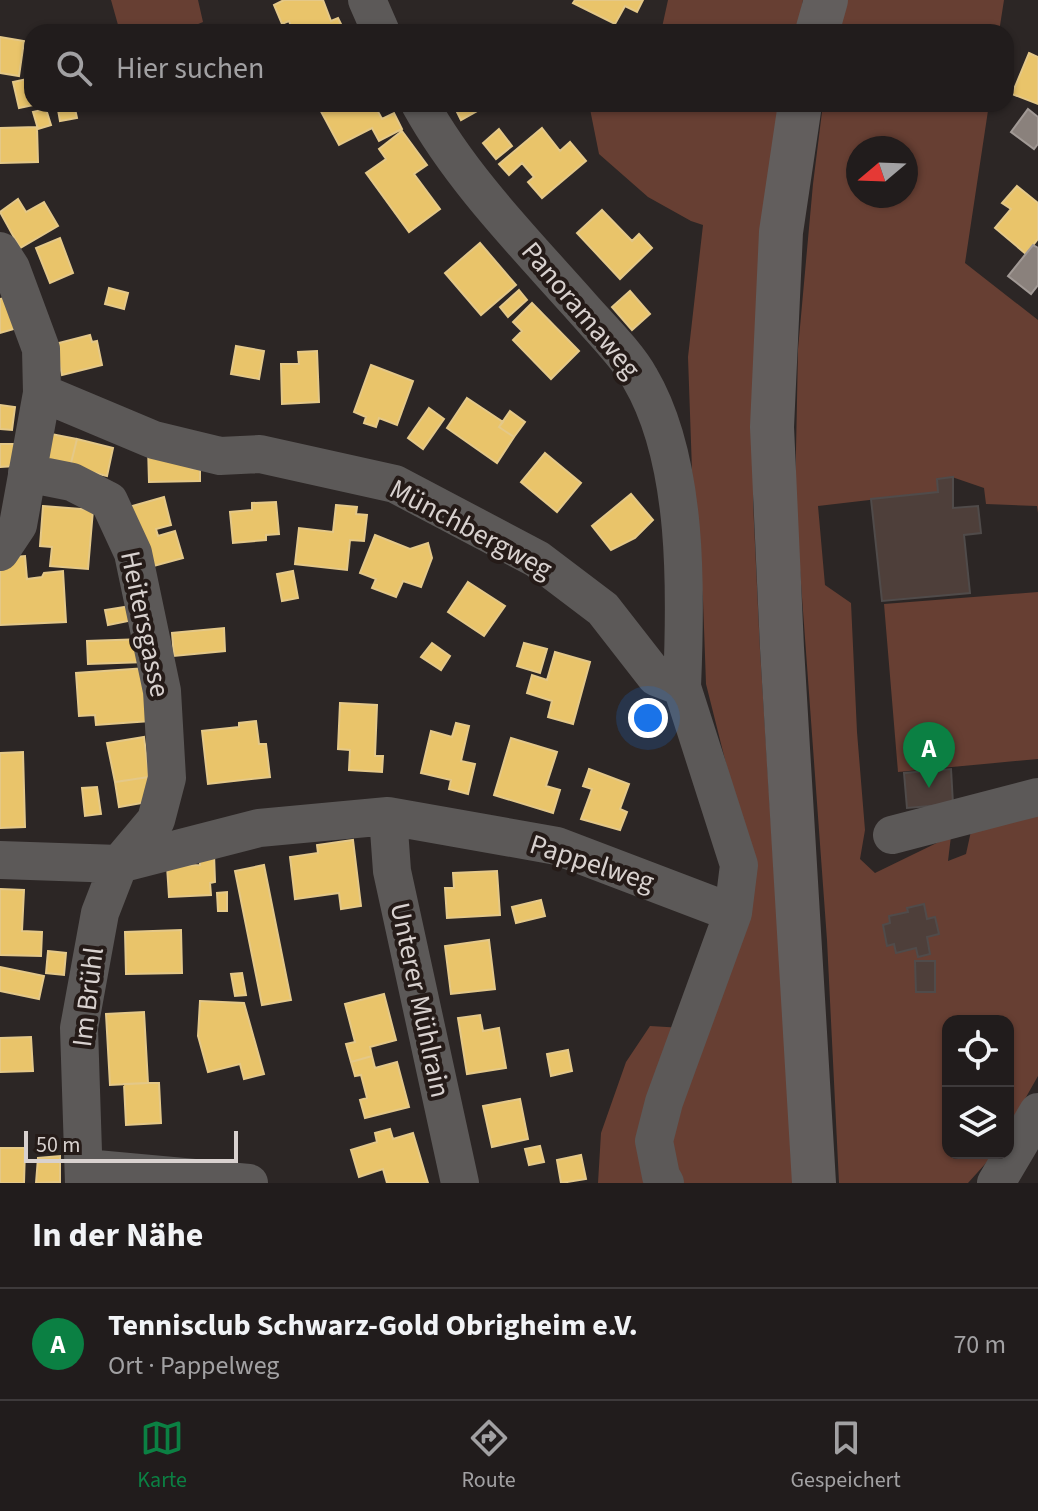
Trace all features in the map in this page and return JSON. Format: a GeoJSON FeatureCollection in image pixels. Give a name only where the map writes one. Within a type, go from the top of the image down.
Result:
{"type":"FeatureCollection","features":[{"type":"Feature","properties":{"kind":"highway"},"geometry":{"type":"LineString","coordinates":[[819,24],[826,0]]}},
{"type":"Feature","properties":{"kind":"highway"},"geometry":{"type":"LineString","coordinates":[[799,112],[781,232],[772,427],[814,1183]]}},
{"type":"Feature","properties":{"kind":"street"},"geometry":{"type":"LineString","coordinates":[[367,0],[378,24]]}},
{"type":"Feature","properties":{"kind":"street","name":"Panoramaweg"},"geometry":{"type":"LineString","coordinates":[[425,112],[468,176],[640,376],[661,423],[678,508],[685,609],[682,687]]}},
{"type":"Feature","properties":{"kind":"street"},"geometry":{"type":"LineString","coordinates":[[0,251],[11,268],[41,349],[42,393],[18,525],[0,552]]}},
{"type":"Feature","properties":{"kind":"street","name":"Münchbergweg"},"geometry":{"type":"LineString","coordinates":[[42,393],[154,440],[220,456],[260,454],[395,484],[537,559],[603,609],[656,677],[682,687]]}},
{"type":"Feature","properties":{"kind":"street","name":"Heitersgasse"},"geometry":{"type":"LineString","coordinates":[[27,473],[72,482],[109,501],[133,553],[143,594],[162,691],[167,778],[156,820],[119,864]]}},
{"type":"Feature","properties":{"kind":"street"},"geometry":{"type":"LineString","coordinates":[[665,1183],[654,1141],[664,1102],[733,913],[739,865],[682,687]]}},
{"type":"Feature","properties":{"kind":"street"},"geometry":{"type":"LineString","coordinates":[[892,835],[1038,797]]}},
{"type":"Feature","properties":{"kind":"street","name":"Pappelweg"},"geometry":{"type":"LineString","coordinates":[[0,860],[119,864],[259,828],[388,816],[557,846],[733,913]]}},
{"type":"Feature","properties":{"kind":"street","name":"Unterer Mühlrain"},"geometry":{"type":"LineString","coordinates":[[388,816],[392,871],[460,1183]]}},
{"type":"Feature","properties":{"kind":"street","name":"Im Brühl"},"geometry":{"type":"LineString","coordinates":[[85,1176],[79,1028],[100,913],[119,864]]}},
{"type":"Feature","properties":{"kind":"street"},"geometry":{"type":"LineString","coordinates":[[996,1183],[1038,1112]]}},
{"type":"Feature","properties":{"kind":"street"},"geometry":{"type":"LineString","coordinates":[[85,1176],[249,1183]]}},
{"type":"Feature","properties":{"kind":"shaded area"},"geometry":{"type":"Polygon","coordinates":[[[111,0],[198,0],[203,22],[198,24],[118,24],[111,0]]]}},
{"type":"Feature","properties":{"kind":"shaded area"},"geometry":{"type":"Polygon","coordinates":[[[668,0],[803,0],[798,24],[663,24],[668,0]]]}},
{"type":"Feature","properties":{"kind":"shaded area"},"geometry":{"type":"Polygon","coordinates":[[[842,0],[1004,0],[1000,24],[835,24],[842,0]]]}},
{"type":"Feature","properties":{"kind":"shaded area"},"geometry":{"type":"Polygon","coordinates":[[[591,112],[784,112],[754,403],[753,502],[794,1183],[598,1183],[601,1133],[626,1062],[650,1026],[700,1029],[754,875],[706,684],[703,600],[693,499],[688,357],[703,225],[648,197],[599,154],[591,112]]]}},
{"type":"Feature","properties":{"kind":"shaded area"},"geometry":{"type":"Polygon","coordinates":[[[822,112],[988,112],[965,263],[1038,320],[1038,513],[1037,506],[986,504],[984,488],[952,477],[937,479],[938,492],[818,506],[825,585],[851,603],[865,830],[860,859],[875,873],[951,836],[948,861],[966,854],[973,822],[1038,806],[1038,1076],[1014,1118],[1014,1015],[942,1015],[942,1159],[990,1159],[968,1183],[839,1183],[827,940],[795,501],[798,349],[822,112]]]}},
{"type":"Feature","properties":{"kind":"shaded area"},"geometry":{"type":"Polygon","coordinates":[[[1038,592],[1038,759],[898,772],[884,604],[1038,592]]]}},
{"type":"Feature","properties":{"kind":"building: Wohnen"},"geometry":{"type":"Polygon","coordinates":[[[284,0],[323,0],[331,21],[338,18],[341,24],[290,24],[289,21],[282,24],[274,5],[284,0]]]}},
{"type":"Feature","properties":{"kind":"building: Wohnen"},"geometry":{"type":"Polygon","coordinates":[[[575,0],[643,0],[637,12],[625,6],[615,24],[573,3],[575,0]]]}},
{"type":"Feature","properties":{"kind":"building: Wohnen"},"geometry":{"type":"Polygon","coordinates":[[[0,37],[24,41],[19,76],[0,73],[0,37]]]}},
{"type":"Feature","properties":{"kind":"building: Wohnen"},"geometry":{"type":"Polygon","coordinates":[[[1029,53],[1038,57],[1038,104],[1014,95],[1029,53]]]}},
{"type":"Feature","properties":{"kind":"building: Wohnen"},"geometry":{"type":"Polygon","coordinates":[[[24,80],[24,107],[19,108],[13,82],[24,80]]]}},
{"type":"Feature","properties":{"kind":"building: Wohnen"},"geometry":{"type":"Polygon","coordinates":[[[33,112],[47,112],[51,125],[38,129],[33,112]]]}},
{"type":"Feature","properties":{"kind":"building: Wohnen"},"geometry":{"type":"Polygon","coordinates":[[[58,112],[76,112],[77,118],[60,121],[58,112]]]}},
{"type":"Feature","properties":{"kind":"building: Wohnen"},"geometry":{"type":"Polygon","coordinates":[[[321,112],[378,112],[382,119],[394,113],[402,129],[379,141],[372,128],[339,145],[321,112]]]}},
{"type":"Feature","properties":{"kind":"building: Wohnen"},"geometry":{"type":"Polygon","coordinates":[[[457,112],[475,112],[461,120],[457,112]]]}},
{"type":"Feature","properties":{"kind":"building: Wohnen"},"geometry":{"type":"Polygon","coordinates":[[[37,127],[38,162],[0,163],[0,128],[37,127]]]}},
{"type":"Feature","properties":{"kind":"building: Wohnen"},"geometry":{"type":"Polygon","coordinates":[[[542,128],[560,151],[570,142],[586,161],[542,198],[528,182],[534,177],[522,163],[509,175],[499,164],[542,128]]]}},
{"type":"Feature","properties":{"kind":"building: Wohnen"},"geometry":{"type":"Polygon","coordinates":[[[499,129],[512,146],[496,159],[483,143],[499,129]]]}},
{"type":"Feature","properties":{"kind":"building: Wohnen"},"geometry":{"type":"Polygon","coordinates":[[[402,131],[427,165],[414,174],[440,209],[409,232],[366,173],[386,159],[379,149],[402,131]]]}},
{"type":"Feature","properties":{"kind":"building: Wohnen"},"geometry":{"type":"Polygon","coordinates":[[[1017,186],[1038,203],[1038,239],[1026,254],[995,228],[1011,209],[1002,203],[1017,186]]]}},
{"type":"Feature","properties":{"kind":"building: Wohnen"},"geometry":{"type":"Polygon","coordinates":[[[18,199],[26,212],[44,202],[58,226],[20,248],[0,212],[18,199]]]}},
{"type":"Feature","properties":{"kind":"building: Wohnen"},"geometry":{"type":"Polygon","coordinates":[[[602,210],[632,241],[639,234],[652,248],[620,279],[577,233],[602,210]]]}},
{"type":"Feature","properties":{"kind":"building: Wohnen"},"geometry":{"type":"Polygon","coordinates":[[[60,238],[73,273],[50,283],[36,248],[60,238]]]}},
{"type":"Feature","properties":{"kind":"building: Wohnen"},"geometry":{"type":"Polygon","coordinates":[[[480,243],[516,285],[481,315],[445,273],[480,243]]]}},
{"type":"Feature","properties":{"kind":"building: Wohnen"},"geometry":{"type":"Polygon","coordinates":[[[109,288],[128,293],[124,309],[105,304],[109,288]]]}},
{"type":"Feature","properties":{"kind":"building: Wohnen"},"geometry":{"type":"Polygon","coordinates":[[[519,290],[527,300],[508,317],[500,307],[519,290]]]}},
{"type":"Feature","properties":{"kind":"building: Wohnen"},"geometry":{"type":"Polygon","coordinates":[[[630,291],[650,314],[632,330],[612,307],[630,291]]]}},
{"type":"Feature","properties":{"kind":"building: Wohnen"},"geometry":{"type":"Polygon","coordinates":[[[8,297],[17,328],[0,333],[0,299],[8,297]]]}},
{"type":"Feature","properties":{"kind":"building: Wohnen"},"geometry":{"type":"Polygon","coordinates":[[[532,303],[579,351],[551,379],[513,340],[522,331],[513,322],[532,303]]]}},
{"type":"Feature","properties":{"kind":"building: Wohnen"},"geometry":{"type":"Polygon","coordinates":[[[90,335],[92,342],[97,341],[102,365],[62,375],[55,344],[90,335]]]}},
{"type":"Feature","properties":{"kind":"building: Wohnen"},"geometry":{"type":"Polygon","coordinates":[[[236,346],[264,351],[259,379],[231,374],[236,346]]]}},
{"type":"Feature","properties":{"kind":"building: Wohnen"},"geometry":{"type":"Polygon","coordinates":[[[317,351],[319,402],[282,404],[281,364],[299,364],[298,352],[317,351]]]}},
{"type":"Feature","properties":{"kind":"building: Wohnen"},"geometry":{"type":"Polygon","coordinates":[[[371,365],[413,381],[397,425],[379,418],[376,427],[364,423],[366,417],[354,412],[371,365]]]}},
{"type":"Feature","properties":{"kind":"building: Wohnen"},"geometry":{"type":"Polygon","coordinates":[[[467,398],[503,422],[499,427],[514,437],[497,463],[447,428],[467,398]]]}},
{"type":"Feature","properties":{"kind":"building: Wohnen"},"geometry":{"type":"Polygon","coordinates":[[[0,405],[15,407],[12,430],[0,429],[0,405]]]}},
{"type":"Feature","properties":{"kind":"building: Wohnen"},"geometry":{"type":"Polygon","coordinates":[[[429,408],[444,419],[423,449],[408,438],[429,408]]]}},
{"type":"Feature","properties":{"kind":"building: Wohnen"},"geometry":{"type":"Polygon","coordinates":[[[510,411],[525,422],[514,437],[499,427],[510,411]]]}},
{"type":"Feature","properties":{"kind":"building: Wohnen"},"geometry":{"type":"Polygon","coordinates":[[[46,433],[77,439],[70,467],[40,458],[46,433]]]}},
{"type":"Feature","properties":{"kind":"building: Wohnen"},"geometry":{"type":"Polygon","coordinates":[[[77,439],[113,448],[107,476],[70,467],[77,439]]]}},
{"type":"Feature","properties":{"kind":"building: Wohnen"},"geometry":{"type":"Polygon","coordinates":[[[0,444],[14,444],[15,466],[0,467],[0,444]]]}},
{"type":"Feature","properties":{"kind":"building: Wohnen"},"geometry":{"type":"Polygon","coordinates":[[[148,447],[191,462],[191,469],[200,469],[200,481],[149,482],[148,447]]]}},
{"type":"Feature","properties":{"kind":"building: Wohnen"},"geometry":{"type":"Polygon","coordinates":[[[545,453],[581,483],[557,512],[521,482],[545,453]]]}},
{"type":"Feature","properties":{"kind":"building: Wohnen"},"geometry":{"type":"Polygon","coordinates":[[[631,494],[653,520],[635,538],[611,550],[592,526],[631,494]]]}},
{"type":"Feature","properties":{"kind":"building: Wohnen"},"geometry":{"type":"Polygon","coordinates":[[[164,497],[171,525],[156,529],[158,536],[175,531],[183,558],[146,568],[129,507],[164,497]]]}},
{"type":"Feature","properties":{"kind":"building: Wohnen"},"geometry":{"type":"Polygon","coordinates":[[[276,502],[279,534],[266,535],[266,540],[233,543],[230,512],[252,510],[252,503],[276,502]]]}},
{"type":"Feature","properties":{"kind":"building: Wohnen"},"geometry":{"type":"Polygon","coordinates":[[[336,505],[357,507],[356,514],[367,515],[364,541],[350,540],[347,570],[295,564],[299,528],[333,532],[336,505]]]}},
{"type":"Feature","properties":{"kind":"building: Wohnen"},"geometry":{"type":"Polygon","coordinates":[[[43,506],[93,510],[88,569],[50,566],[52,547],[40,546],[43,506]]]}},
{"type":"Feature","properties":{"kind":"building: Wohnen"},"geometry":{"type":"Polygon","coordinates":[[[375,535],[410,549],[428,543],[432,558],[421,587],[403,581],[396,597],[372,588],[376,579],[360,573],[375,535]]]}},
{"type":"Feature","properties":{"kind":"building: Wohnen"},"geometry":{"type":"Polygon","coordinates":[[[25,556],[27,579],[63,571],[66,622],[0,625],[0,558],[25,556]]]}},
{"type":"Feature","properties":{"kind":"building: Wohnen"},"geometry":{"type":"Polygon","coordinates":[[[293,571],[298,598],[282,601],[277,574],[293,571]]]}},
{"type":"Feature","properties":{"kind":"building: Wohnen"},"geometry":{"type":"Polygon","coordinates":[[[468,582],[505,606],[484,636],[448,612],[468,582]]]}},
{"type":"Feature","properties":{"kind":"building: Wohnen"},"geometry":{"type":"Polygon","coordinates":[[[131,606],[133,620],[108,625],[105,610],[131,606]]]}},
{"type":"Feature","properties":{"kind":"building: Wohnen"},"geometry":{"type":"Polygon","coordinates":[[[224,628],[225,651],[174,656],[172,633],[224,628]]]}},
{"type":"Feature","properties":{"kind":"building: Wohnen"},"geometry":{"type":"Polygon","coordinates":[[[144,639],[146,662],[88,664],[87,641],[144,639]]]}},
{"type":"Feature","properties":{"kind":"building: Wohnen"},"geometry":{"type":"Polygon","coordinates":[[[432,643],[450,656],[441,670],[421,657],[432,643]]]}},
{"type":"Feature","properties":{"kind":"building: Wohnen"},"geometry":{"type":"Polygon","coordinates":[[[524,643],[547,649],[540,673],[517,666],[524,643]]]}},
{"type":"Feature","properties":{"kind":"building: Wohnen"},"geometry":{"type":"Polygon","coordinates":[[[555,652],[590,662],[573,724],[548,717],[552,701],[527,693],[532,675],[547,680],[555,652]]]}},
{"type":"Feature","properties":{"kind":"building: Wohnen"},"geometry":{"type":"Polygon","coordinates":[[[146,668],[150,721],[96,725],[95,715],[79,716],[76,673],[146,668]]]}},
{"type":"Feature","properties":{"kind":"building: Wohnen"},"geometry":{"type":"Polygon","coordinates":[[[340,703],[377,705],[375,756],[383,756],[382,772],[349,770],[350,750],[338,749],[340,703]]]}},
{"type":"Feature","properties":{"kind":"building: Wohnen"},"geometry":{"type":"Polygon","coordinates":[[[256,721],[259,744],[266,744],[270,777],[208,784],[202,731],[239,727],[239,723],[256,721]]]}},
{"type":"Feature","properties":{"kind":"building: Wohnen"},"geometry":{"type":"Polygon","coordinates":[[[456,723],[469,726],[461,761],[475,764],[468,794],[449,789],[451,780],[421,773],[431,731],[452,737],[456,723]]]}},
{"type":"Feature","properties":{"kind":"building: Wohnen"},"geometry":{"type":"Polygon","coordinates":[[[144,737],[149,777],[115,782],[107,743],[144,737]]]}},
{"type":"Feature","properties":{"kind":"building: Wohnen"},"geometry":{"type":"Polygon","coordinates":[[[511,738],[557,752],[546,786],[560,790],[553,813],[494,795],[511,738]]]}},
{"type":"Feature","properties":{"kind":"building: Wohnen"},"geometry":{"type":"Polygon","coordinates":[[[23,752],[25,827],[0,828],[0,753],[23,752]]]}},
{"type":"Feature","properties":{"kind":"building: Wohnen"},"geometry":{"type":"Polygon","coordinates":[[[589,769],[629,784],[620,809],[627,812],[620,830],[581,819],[592,789],[583,786],[589,769]]]}},
{"type":"Feature","properties":{"kind":"building: Wohnen"},"geometry":{"type":"Polygon","coordinates":[[[149,777],[153,801],[119,807],[115,782],[149,777]]]}},
{"type":"Feature","properties":{"kind":"building: Wohnen"},"geometry":{"type":"Polygon","coordinates":[[[97,787],[101,814],[85,816],[82,788],[97,787]]]}},
{"type":"Feature","properties":{"kind":"building: Wohnen"},"geometry":{"type":"Polygon","coordinates":[[[353,840],[361,906],[341,909],[339,893],[295,899],[290,857],[318,853],[317,845],[353,840]]]}},
{"type":"Feature","properties":{"kind":"building: Wohnen"},"geometry":{"type":"Polygon","coordinates":[[[200,854],[214,854],[215,882],[210,883],[211,895],[169,897],[167,866],[200,865],[200,854]]]}},
{"type":"Feature","properties":{"kind":"building: Wohnen"},"geometry":{"type":"Polygon","coordinates":[[[264,865],[291,1000],[262,1005],[235,871],[264,865]]]}},
{"type":"Feature","properties":{"kind":"building: Wohnen"},"geometry":{"type":"Polygon","coordinates":[[[497,871],[500,915],[447,918],[445,888],[454,888],[453,873],[497,871]]]}},
{"type":"Feature","properties":{"kind":"building: Wohnen"},"geometry":{"type":"Polygon","coordinates":[[[0,889],[24,890],[22,931],[42,932],[41,956],[0,955],[0,889]]]}},
{"type":"Feature","properties":{"kind":"building: Wohnen"},"geometry":{"type":"Polygon","coordinates":[[[227,892],[227,911],[218,911],[217,893],[227,892]]]}},
{"type":"Feature","properties":{"kind":"building: Wohnen"},"geometry":{"type":"Polygon","coordinates":[[[541,900],[545,916],[516,923],[512,907],[541,900]]]}},
{"type":"Feature","properties":{"kind":"building: Wohnen"},"geometry":{"type":"Polygon","coordinates":[[[181,930],[182,973],[126,974],[125,932],[181,930]]]}},
{"type":"Feature","properties":{"kind":"building: Wohnen"},"geometry":{"type":"Polygon","coordinates":[[[489,940],[495,989],[451,994],[445,946],[489,940]]]}},
{"type":"Feature","properties":{"kind":"building: Wohnen"},"geometry":{"type":"Polygon","coordinates":[[[48,951],[66,953],[64,975],[46,973],[48,951]]]}},
{"type":"Feature","properties":{"kind":"building: Wohnen"},"geometry":{"type":"Polygon","coordinates":[[[0,967],[44,976],[39,999],[0,991],[0,967]]]}},
{"type":"Feature","properties":{"kind":"building: Wohnen"},"geometry":{"type":"Polygon","coordinates":[[[242,973],[246,995],[235,996],[231,974],[242,973]]]}},
{"type":"Feature","properties":{"kind":"building: Wohnen"},"geometry":{"type":"Polygon","coordinates":[[[384,994],[396,1040],[370,1047],[372,1056],[351,1062],[346,1044],[355,1042],[345,1004],[384,994]]]}},
{"type":"Feature","properties":{"kind":"building: Wohnen"},"geometry":{"type":"Polygon","coordinates":[[[200,1001],[244,1003],[264,1074],[244,1079],[240,1064],[208,1072],[198,1036],[200,1001]]]}},
{"type":"Feature","properties":{"kind":"building: Wohnen"},"geometry":{"type":"Polygon","coordinates":[[[144,1012],[148,1083],[110,1085],[106,1014],[144,1012]]]}},
{"type":"Feature","properties":{"kind":"building: Wohnen"},"geometry":{"type":"Polygon","coordinates":[[[480,1015],[483,1031],[499,1028],[506,1068],[467,1074],[458,1018],[480,1015]]]}},
{"type":"Feature","properties":{"kind":"building: Wohnen"},"geometry":{"type":"Polygon","coordinates":[[[31,1037],[33,1071],[0,1072],[0,1038],[31,1037]]]}},
{"type":"Feature","properties":{"kind":"building: Wohnen"},"geometry":{"type":"Polygon","coordinates":[[[568,1050],[572,1071],[551,1076],[547,1054],[568,1050]]]}},
{"type":"Feature","properties":{"kind":"building: Wohnen"},"geometry":{"type":"Polygon","coordinates":[[[372,1056],[375,1068],[397,1062],[409,1107],[365,1118],[360,1100],[367,1098],[361,1075],[355,1076],[351,1062],[372,1056]]]}},
{"type":"Feature","properties":{"kind":"building: Wohnen"},"geometry":{"type":"Polygon","coordinates":[[[159,1083],[161,1123],[126,1125],[124,1084],[159,1083]]]}},
{"type":"Feature","properties":{"kind":"building: Wohnen"},"geometry":{"type":"Polygon","coordinates":[[[520,1099],[528,1139],[492,1147],[483,1106],[520,1099]]]}},
{"type":"Feature","properties":{"kind":"building: Wohnen"},"geometry":{"type":"Polygon","coordinates":[[[390,1129],[393,1139],[413,1133],[428,1183],[387,1183],[383,1169],[359,1177],[351,1150],[377,1142],[375,1133],[390,1129]]]}},
{"type":"Feature","properties":{"kind":"building: Wohnen"},"geometry":{"type":"Polygon","coordinates":[[[540,1146],[544,1162],[529,1165],[525,1149],[540,1146]]]}},
{"type":"Feature","properties":{"kind":"building: Wohnen"},"geometry":{"type":"Polygon","coordinates":[[[0,1148],[25,1148],[24,1183],[0,1183],[0,1148]]]}},
{"type":"Feature","properties":{"kind":"building: Wohnen"},"geometry":{"type":"Polygon","coordinates":[[[581,1155],[586,1179],[561,1183],[557,1160],[581,1155]]]}},
{"type":"Feature","properties":{"kind":"building: Wohnen"},"geometry":{"type":"Polygon","coordinates":[[[60,1156],[60,1182],[36,1183],[38,1158],[60,1156]]]}},
{"type":"Feature","properties":{"kind":"building: Industrie"},"geometry":{"type":"Polygon","coordinates":[[[1028,109],[1038,117],[1038,144],[1034,149],[1011,132],[1028,109]]]}},
{"type":"Feature","properties":{"kind":"building: Industrie"},"geometry":{"type":"Polygon","coordinates":[[[1033,245],[1038,248],[1038,285],[1031,294],[1008,276],[1033,245]]]}},
{"type":"Feature","properties":{"kind":"building: Sonstige"},"geometry":{"type":"Polygon","coordinates":[[[953,477],[953,508],[978,506],[981,533],[964,535],[970,593],[882,601],[871,499],[938,492],[937,479],[953,477]]]}},
{"type":"Feature","properties":{"kind":"building: Sonstige"},"geometry":{"type":"Polygon","coordinates":[[[951,769],[953,804],[907,808],[904,773],[951,769]]]}},
{"type":"Feature","properties":{"kind":"building: Sonstige"},"geometry":{"type":"Polygon","coordinates":[[[924,904],[927,919],[935,917],[939,934],[927,937],[930,954],[918,957],[916,948],[896,953],[894,944],[887,946],[883,925],[890,923],[889,916],[924,904]]]}},
{"type":"Feature","properties":{"kind":"building: Sonstige"},"geometry":{"type":"Polygon","coordinates":[[[915,961],[935,961],[935,992],[916,992],[915,961]]]}},
{"type":"Feature","properties":{"kind":"place","name":"Tennisclub Schwarz-Gold Obrigheim e.V."},"geometry":{"type":"Point","coordinates":[929,788]}}]}
